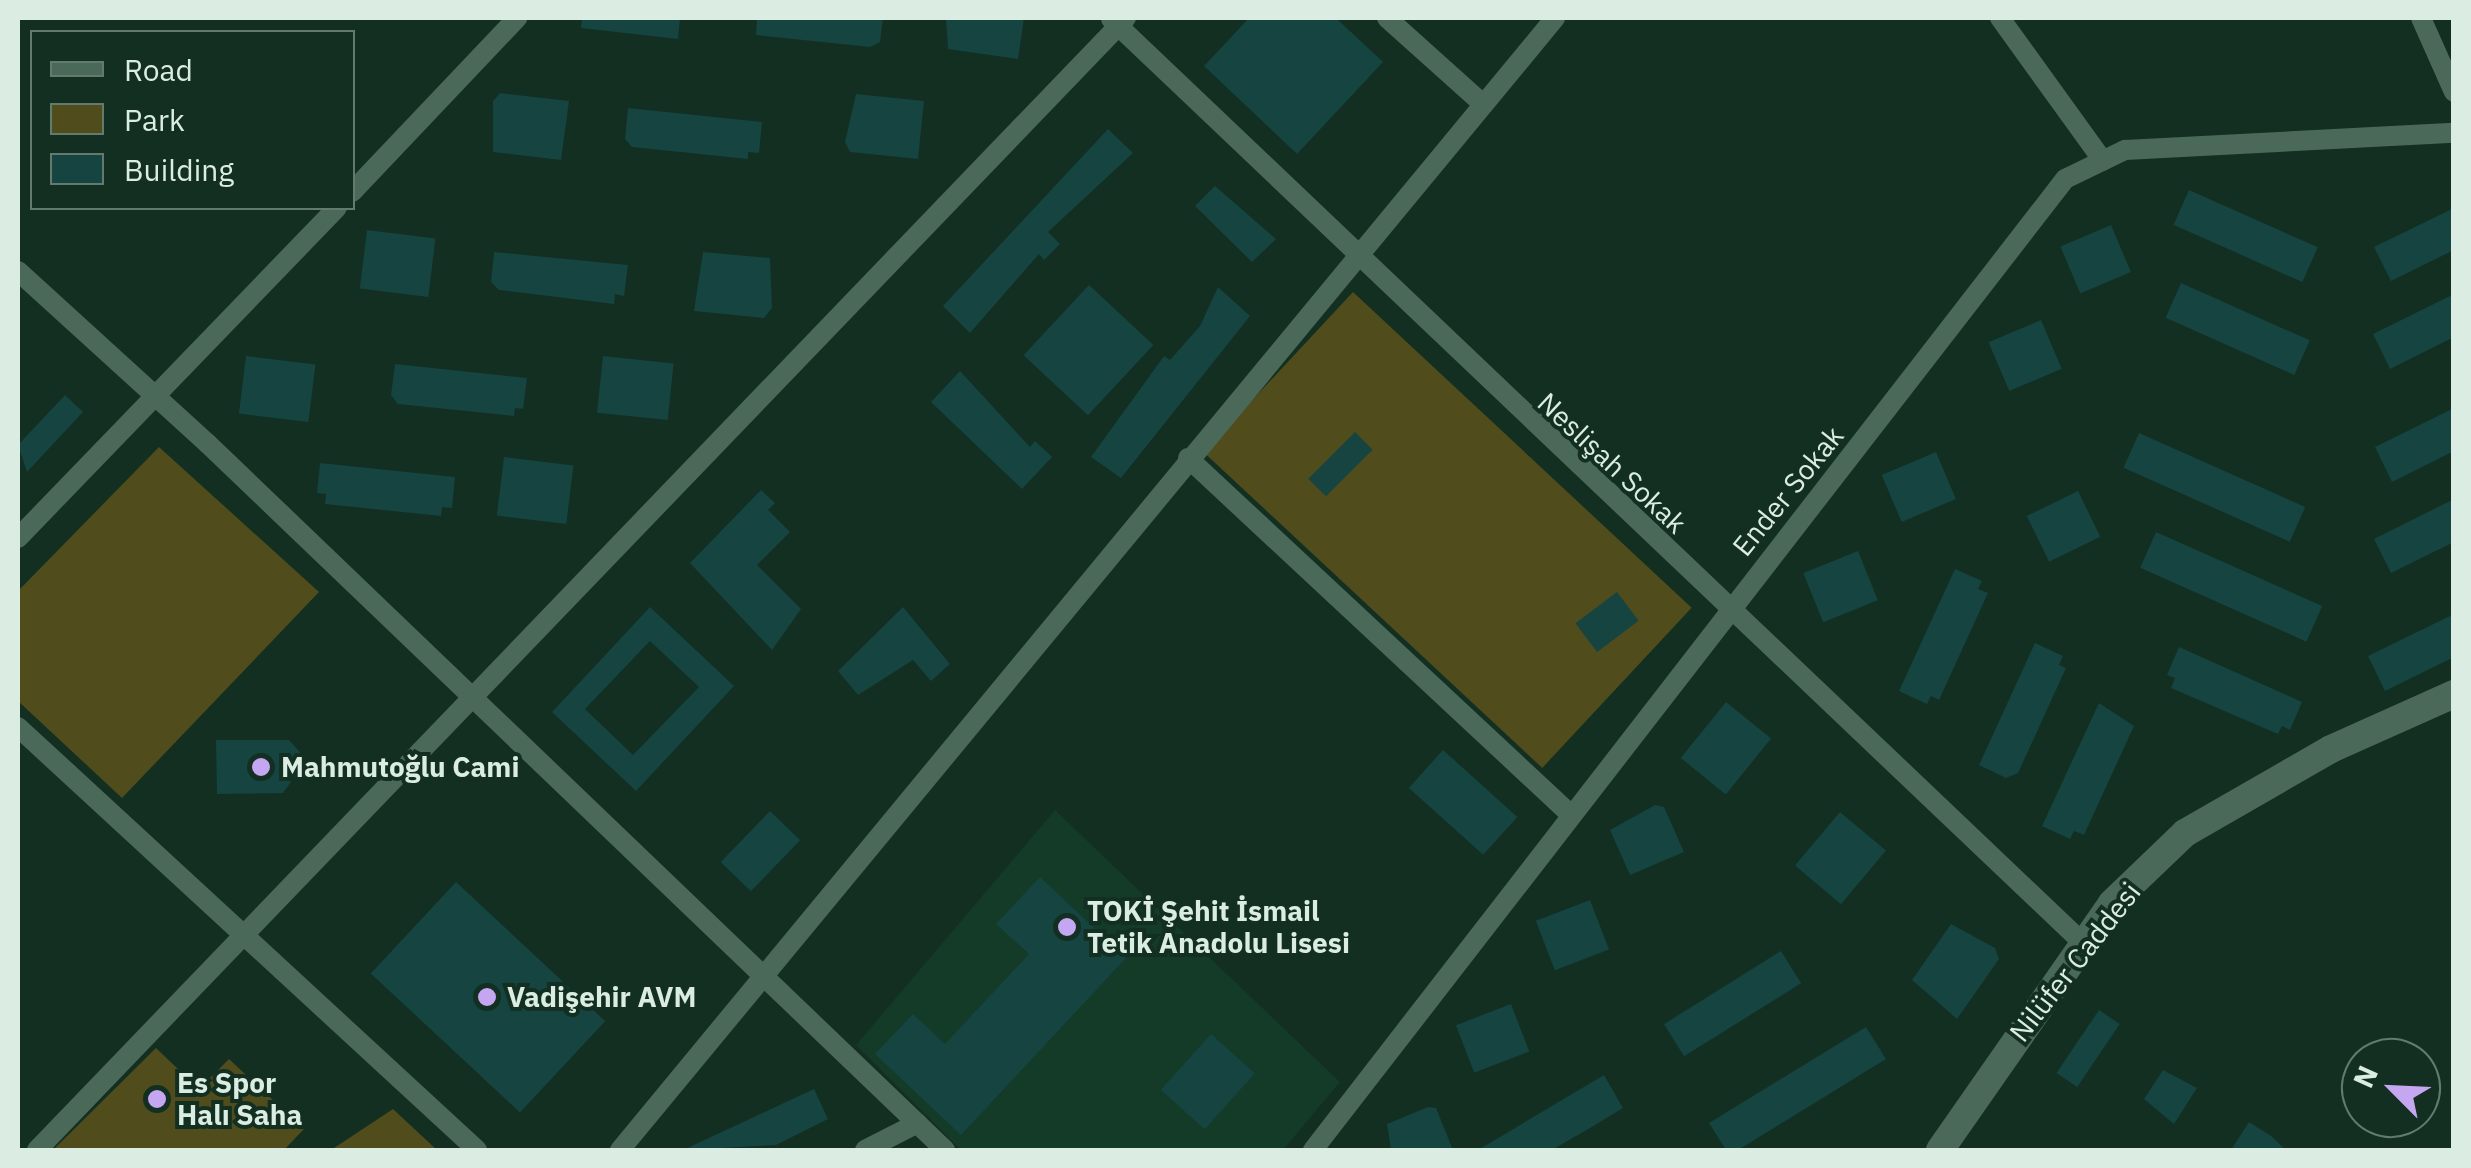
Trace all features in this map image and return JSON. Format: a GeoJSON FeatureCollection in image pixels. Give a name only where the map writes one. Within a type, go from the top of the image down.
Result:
{"type":"FeatureCollection","features":[{"type":"Feature","properties":{"kind":"street"},"geometry":{"type":"LineString","coordinates":[[355,189],[516,18]]}},
{"type":"Feature","properties":{"kind":"street"},"geometry":{"type":"LineString","coordinates":[[1387,18],[1483,104]]}},
{"type":"Feature","properties":{"kind":"street"},"geometry":{"type":"LineString","coordinates":[[620,1150],[1554,18]]}},
{"type":"Feature","properties":{"kind":"street"},"geometry":{"type":"LineString","coordinates":[[2000,18],[2103,160]]}},
{"type":"Feature","properties":{"kind":"street"},"geometry":{"type":"LineString","coordinates":[[2421,18],[2454,92]]}},
{"type":"Feature","properties":{"kind":"street"},"geometry":{"type":"LineString","coordinates":[[37,1150],[1118,20]]}},
{"type":"Feature","properties":{"kind":"street","name":"Neslişah Sokak"},"geometry":{"type":"LineString","coordinates":[[1118,20],[1358,257],[1727,610],[2082,942]]}},
{"type":"Feature","properties":{"kind":"street","name":"Ender Sokak"},"geometry":{"type":"LineString","coordinates":[[1313,1150],[2012,242],[2065,179],[2125,150],[2232,140],[2454,133]]}},
{"type":"Feature","properties":{"kind":"street"},"geometry":{"type":"LineString","coordinates":[[18,538],[335,210]]}},
{"type":"Feature","properties":{"kind":"street"},"geometry":{"type":"LineString","coordinates":[[18,271],[156,394],[945,1150]]}},
{"type":"Feature","properties":{"kind":"street"},"geometry":{"type":"LineString","coordinates":[[1188,458],[1570,814]]}},
{"type":"Feature","properties":{"kind":"street","name":"Nilüfer Caddesi"},"geometry":{"type":"LineString","coordinates":[[1940,1150],[2082,942],[2185,833],[2331,750],[2454,694]]}},
{"type":"Feature","properties":{"kind":"street"},"geometry":{"type":"LineString","coordinates":[[18,727],[477,1150]]}},
{"type":"Feature","properties":{"kind":"street"},"geometry":{"type":"LineString","coordinates":[[865,1150],[918,1123]]}},
{"type":"Feature","properties":{"kind":"shaded area","name":"TOKİ Şehit İsmail Tetik Anadolu Lisesi"},"geometry":{"type":"Polygon","coordinates":[[[1055,810],[1340,1082],[1283,1150],[961,1150],[856,1045],[1055,810]]]}},
{"type":"Feature","properties":{"kind":"green space"},"geometry":{"type":"Polygon","coordinates":[[[1353,292],[1692,608],[1542,768],[1204,452],[1353,292]]]}},
{"type":"Feature","properties":{"kind":"green space"},"geometry":{"type":"Polygon","coordinates":[[[159,447],[319,592],[122,798],[18,701],[18,591],[159,447]]]}},
{"type":"Feature","properties":{"kind":"green space","name":"Es Spor Halı Saha"},"geometry":{"type":"Polygon","coordinates":[[[156,1048],[199,1089],[229,1059],[304,1129],[284,1150],[53,1150],[156,1048]]]}},
{"type":"Feature","properties":{"kind":"green space"},"geometry":{"type":"Polygon","coordinates":[[[393,1109],[437,1150],[331,1150],[393,1109]]]}},
{"type":"Feature","properties":{"kind":"building"},"geometry":{"type":"Polygon","coordinates":[[[582,18],[680,18],[678,39],[581,28],[582,18]]]}},
{"type":"Feature","properties":{"kind":"building"},"geometry":{"type":"Polygon","coordinates":[[[757,18],[883,18],[880,42],[870,47],[756,35],[757,18]]]}},
{"type":"Feature","properties":{"kind":"building"},"geometry":{"type":"Polygon","coordinates":[[[946,18],[1024,18],[1018,59],[948,49],[946,18]]]}},
{"type":"Feature","properties":{"kind":"building"},"geometry":{"type":"Polygon","coordinates":[[[1249,18],[1336,18],[1383,62],[1297,154],[1204,66],[1249,18]]]}},
{"type":"Feature","properties":{"kind":"building"},"geometry":{"type":"Polygon","coordinates":[[[500,93],[569,101],[561,160],[493,152],[493,101],[500,93]]]}},
{"type":"Feature","properties":{"kind":"building"},"geometry":{"type":"Polygon","coordinates":[[[856,94],[924,101],[918,159],[850,152],[845,142],[856,94]]]}},
{"type":"Feature","properties":{"kind":"building"},"geometry":{"type":"Polygon","coordinates":[[[628,108],[762,122],[759,153],[748,152],[748,159],[632,147],[625,139],[628,108]]]}},
{"type":"Feature","properties":{"kind":"building"},"geometry":{"type":"Polygon","coordinates":[[[1108,129],[1133,153],[1048,232],[1060,244],[1044,260],[1039,254],[970,333],[943,306],[1108,129]]]}},
{"type":"Feature","properties":{"kind":"building"},"geometry":{"type":"Polygon","coordinates":[[[1215,186],[1276,239],[1252,262],[1195,206],[1215,186]]]}},
{"type":"Feature","properties":{"kind":"building"},"geometry":{"type":"Polygon","coordinates":[[[2189,190],[2318,247],[2302,282],[2174,225],[2189,190]]]}},
{"type":"Feature","properties":{"kind":"building"},"geometry":{"type":"Polygon","coordinates":[[[2454,208],[2454,250],[2391,281],[2374,247],[2454,208]]]}},
{"type":"Feature","properties":{"kind":"building"},"geometry":{"type":"Polygon","coordinates":[[[2111,225],[2131,272],[2080,293],[2060,246],[2111,225]]]}},
{"type":"Feature","properties":{"kind":"building"},"geometry":{"type":"Polygon","coordinates":[[[367,230],[435,238],[428,297],[360,289],[367,230]]]}},
{"type":"Feature","properties":{"kind":"building"},"geometry":{"type":"Polygon","coordinates":[[[494,252],[628,265],[624,296],[615,294],[614,304],[499,290],[491,282],[494,252]]]}},
{"type":"Feature","properties":{"kind":"building"},"geometry":{"type":"Polygon","coordinates":[[[703,252],[770,258],[772,308],[764,318],[694,311],[703,252]]]}},
{"type":"Feature","properties":{"kind":"building"},"geometry":{"type":"Polygon","coordinates":[[[2181,283],[2310,340],[2294,375],[2166,318],[2181,283]]]}},
{"type":"Feature","properties":{"kind":"building"},"geometry":{"type":"Polygon","coordinates":[[[1089,285],[1153,345],[1088,415],[1024,355],[1089,285]]]}},
{"type":"Feature","properties":{"kind":"building"},"geometry":{"type":"Polygon","coordinates":[[[1218,287],[1250,316],[1121,478],[1091,457],[1164,356],[1170,360],[1200,326],[1218,287]]]}},
{"type":"Feature","properties":{"kind":"building"},"geometry":{"type":"Polygon","coordinates":[[[2454,294],[2454,337],[2390,369],[2373,334],[2454,294]]]}},
{"type":"Feature","properties":{"kind":"building"},"geometry":{"type":"Polygon","coordinates":[[[2041,320],[2062,369],[2009,391],[1989,342],[2041,320]]]}},
{"type":"Feature","properties":{"kind":"building"},"geometry":{"type":"Polygon","coordinates":[[[246,356],[315,365],[308,422],[239,414],[246,356]]]}},
{"type":"Feature","properties":{"kind":"building"},"geometry":{"type":"Polygon","coordinates":[[[603,356],[674,363],[668,420],[597,413],[603,356]]]}},
{"type":"Feature","properties":{"kind":"building"},"geometry":{"type":"Polygon","coordinates":[[[395,364],[527,378],[523,409],[515,408],[514,416],[398,404],[391,395],[395,364]]]}},
{"type":"Feature","properties":{"kind":"building"},"geometry":{"type":"Polygon","coordinates":[[[960,371],[1030,447],[1035,441],[1052,457],[1022,489],[931,402],[960,371]]]}},
{"type":"Feature","properties":{"kind":"building"},"geometry":{"type":"Polygon","coordinates":[[[65,395],[83,412],[27,472],[18,445],[65,395]]]}},
{"type":"Feature","properties":{"kind":"building"},"geometry":{"type":"Polygon","coordinates":[[[2454,408],[2454,451],[2392,482],[2375,447],[2454,408]]]}},
{"type":"Feature","properties":{"kind":"building"},"geometry":{"type":"Polygon","coordinates":[[[1355,432],[1373,450],[1326,496],[1308,479],[1355,432]]]}},
{"type":"Feature","properties":{"kind":"building"},"geometry":{"type":"Polygon","coordinates":[[[2139,433],[2305,507],[2290,542],[2124,468],[2139,433]]]}},
{"type":"Feature","properties":{"kind":"building"},"geometry":{"type":"Polygon","coordinates":[[[1936,452],[1956,499],[1902,522],[1882,475],[1936,452]]]}},
{"type":"Feature","properties":{"kind":"building"},"geometry":{"type":"Polygon","coordinates":[[[504,457],[573,466],[566,524],[497,516],[504,457]]]}},
{"type":"Feature","properties":{"kind":"building"},"geometry":{"type":"Polygon","coordinates":[[[320,463],[455,477],[452,508],[442,507],[441,516],[325,504],[326,494],[317,493],[320,463]]]}},
{"type":"Feature","properties":{"kind":"building"},"geometry":{"type":"Polygon","coordinates":[[[761,490],[775,503],[768,510],[790,532],[757,565],[801,609],[772,650],[690,563],[761,490]]]}},
{"type":"Feature","properties":{"kind":"building"},"geometry":{"type":"Polygon","coordinates":[[[2078,491],[2100,537],[2049,562],[2027,516],[2078,491]]]}},
{"type":"Feature","properties":{"kind":"building"},"geometry":{"type":"Polygon","coordinates":[[[2454,499],[2454,542],[2391,573],[2374,539],[2454,499]]]}},
{"type":"Feature","properties":{"kind":"building"},"geometry":{"type":"Polygon","coordinates":[[[2156,532],[2322,606],[2306,642],[2140,568],[2156,532]]]}},
{"type":"Feature","properties":{"kind":"building"},"geometry":{"type":"Polygon","coordinates":[[[1858,551],[1878,600],[1823,622],[1803,573],[1858,551]]]}},
{"type":"Feature","properties":{"kind":"building"},"geometry":{"type":"Polygon","coordinates":[[[1955,569],[1982,581],[1978,589],[1988,593],[1939,700],[1931,696],[1927,704],[1899,691],[1955,569]]]}},
{"type":"Feature","properties":{"kind":"building"},"geometry":{"type":"Polygon","coordinates":[[[1617,592],[1639,621],[1597,652],[1575,623],[1617,592]]]}},
{"type":"Feature","properties":{"kind":"building"},"geometry":{"type":"Polygon","coordinates":[[[650,607],[734,686],[636,791],[552,712],[650,607]],[[650,641],[585,709],[633,755],[699,687],[650,641]]]}},
{"type":"Feature","properties":{"kind":"building"},"geometry":{"type":"Polygon","coordinates":[[[903,607],[950,664],[931,681],[913,660],[858,695],[838,671],[903,607]]]}},
{"type":"Feature","properties":{"kind":"building"},"geometry":{"type":"Polygon","coordinates":[[[2454,614],[2454,657],[2385,691],[2368,656],[2454,614]]]}},
{"type":"Feature","properties":{"kind":"building"},"geometry":{"type":"Polygon","coordinates":[[[2035,643],[2063,656],[2059,665],[2066,668],[2018,773],[2006,778],[1979,765],[2035,643]]]}},
{"type":"Feature","properties":{"kind":"building"},"geometry":{"type":"Polygon","coordinates":[[[2179,647],[2302,702],[2290,730],[2282,726],[2278,734],[2171,688],[2175,678],[2167,675],[2179,647]]]}},
{"type":"Feature","properties":{"kind":"building"},"geometry":{"type":"Polygon","coordinates":[[[1726,702],[1771,739],[1726,794],[1681,758],[1726,702]]]}},
{"type":"Feature","properties":{"kind":"building"},"geometry":{"type":"Polygon","coordinates":[[[2099,703],[2134,726],[2084,835],[2074,831],[2070,839],[2042,826],[2099,703]]]}},
{"type":"Feature","properties":{"kind":"building","name":"Mahmutoğlu Cami"},"geometry":{"type":"Polygon","coordinates":[[[216,740],[289,740],[305,758],[305,776],[295,776],[283,793],[217,794],[216,740]]]}},
{"type":"Feature","properties":{"kind":"building"},"geometry":{"type":"Polygon","coordinates":[[[1443,750],[1517,817],[1483,855],[1409,788],[1443,750]]]}},
{"type":"Feature","properties":{"kind":"building"},"geometry":{"type":"Polygon","coordinates":[[[1655,805],[1664,807],[1684,852],[1630,875],[1610,830],[1655,805]]]}},
{"type":"Feature","properties":{"kind":"building"},"geometry":{"type":"Polygon","coordinates":[[[770,811],[800,840],[751,891],[721,862],[770,811]]]}},
{"type":"Feature","properties":{"kind":"building"},"geometry":{"type":"Polygon","coordinates":[[[1840,812],[1886,851],[1841,904],[1795,866],[1840,812]]]}},
{"type":"Feature","properties":{"kind":"building"},"geometry":{"type":"Polygon","coordinates":[[[1040,877],[1126,958],[961,1135],[875,1054],[913,1014],[945,1044],[1029,954],[996,924],[1040,877]]]}},
{"type":"Feature","properties":{"kind":"building","name":"Vadişehir AVM"},"geometry":{"type":"Polygon","coordinates":[[[456,882],[605,1021],[520,1113],[371,973],[456,882]]]}},
{"type":"Feature","properties":{"kind":"building"},"geometry":{"type":"Polygon","coordinates":[[[1590,900],[1609,949],[1555,970],[1536,921],[1590,900]]]}},
{"type":"Feature","properties":{"kind":"building"},"geometry":{"type":"Polygon","coordinates":[[[1951,924],[1995,948],[1999,959],[1957,1019],[1912,980],[1951,924]]]}},
{"type":"Feature","properties":{"kind":"building"},"geometry":{"type":"Polygon","coordinates":[[[1781,951],[1801,983],[1684,1056],[1664,1024],[1781,951]]]}},
{"type":"Feature","properties":{"kind":"building"},"geometry":{"type":"Polygon","coordinates":[[[1511,1004],[1529,1052],[1474,1073],[1456,1025],[1511,1004]]]}},
{"type":"Feature","properties":{"kind":"building"},"geometry":{"type":"Polygon","coordinates":[[[2099,1010],[2120,1024],[2077,1087],[2057,1073],[2099,1010]]]}},
{"type":"Feature","properties":{"kind":"building"},"geometry":{"type":"Polygon","coordinates":[[[1866,1027],[1886,1059],[1738,1150],[1726,1150],[1709,1123],[1866,1027]]]}},
{"type":"Feature","properties":{"kind":"building"},"geometry":{"type":"Polygon","coordinates":[[[1211,1034],[1255,1073],[1205,1129],[1161,1090],[1211,1034]]]}},
{"type":"Feature","properties":{"kind":"building"},"geometry":{"type":"Polygon","coordinates":[[[2163,1070],[2197,1088],[2174,1124],[2144,1099],[2163,1070]]]}},
{"type":"Feature","properties":{"kind":"building"},"geometry":{"type":"Polygon","coordinates":[[[1604,1075],[1623,1108],[1590,1128],[1552,1150],[1478,1150],[1604,1075]]]}},
{"type":"Feature","properties":{"kind":"building"},"geometry":{"type":"Polygon","coordinates":[[[814,1089],[828,1119],[776,1145],[683,1150],[814,1089]]]}},
{"type":"Feature","properties":{"kind":"building"},"geometry":{"type":"Polygon","coordinates":[[[1428,1107],[1436,1108],[1453,1150],[1391,1150],[1387,1124],[1428,1107]]]}},
{"type":"Feature","properties":{"kind":"building"},"geometry":{"type":"Polygon","coordinates":[[[2249,1122],[2271,1136],[2286,1150],[2231,1150],[2249,1122]]]}},
{"type":"Feature","properties":{"kind":"place","name":"Mahmutoğlu Cami"},"geometry":{"type":"Point","coordinates":[261,767]}},
{"type":"Feature","properties":{"kind":"place","name":"TOKİ Şehit İsmail Tetik Anadolu Lisesi"},"geometry":{"type":"Point","coordinates":[1067,927]}},
{"type":"Feature","properties":{"kind":"place","name":"Vadişehir AVM"},"geometry":{"type":"Point","coordinates":[487,997]}},
{"type":"Feature","properties":{"kind":"place","name":"Es Spor Halı Saha"},"geometry":{"type":"Point","coordinates":[157,1099]}}]}
